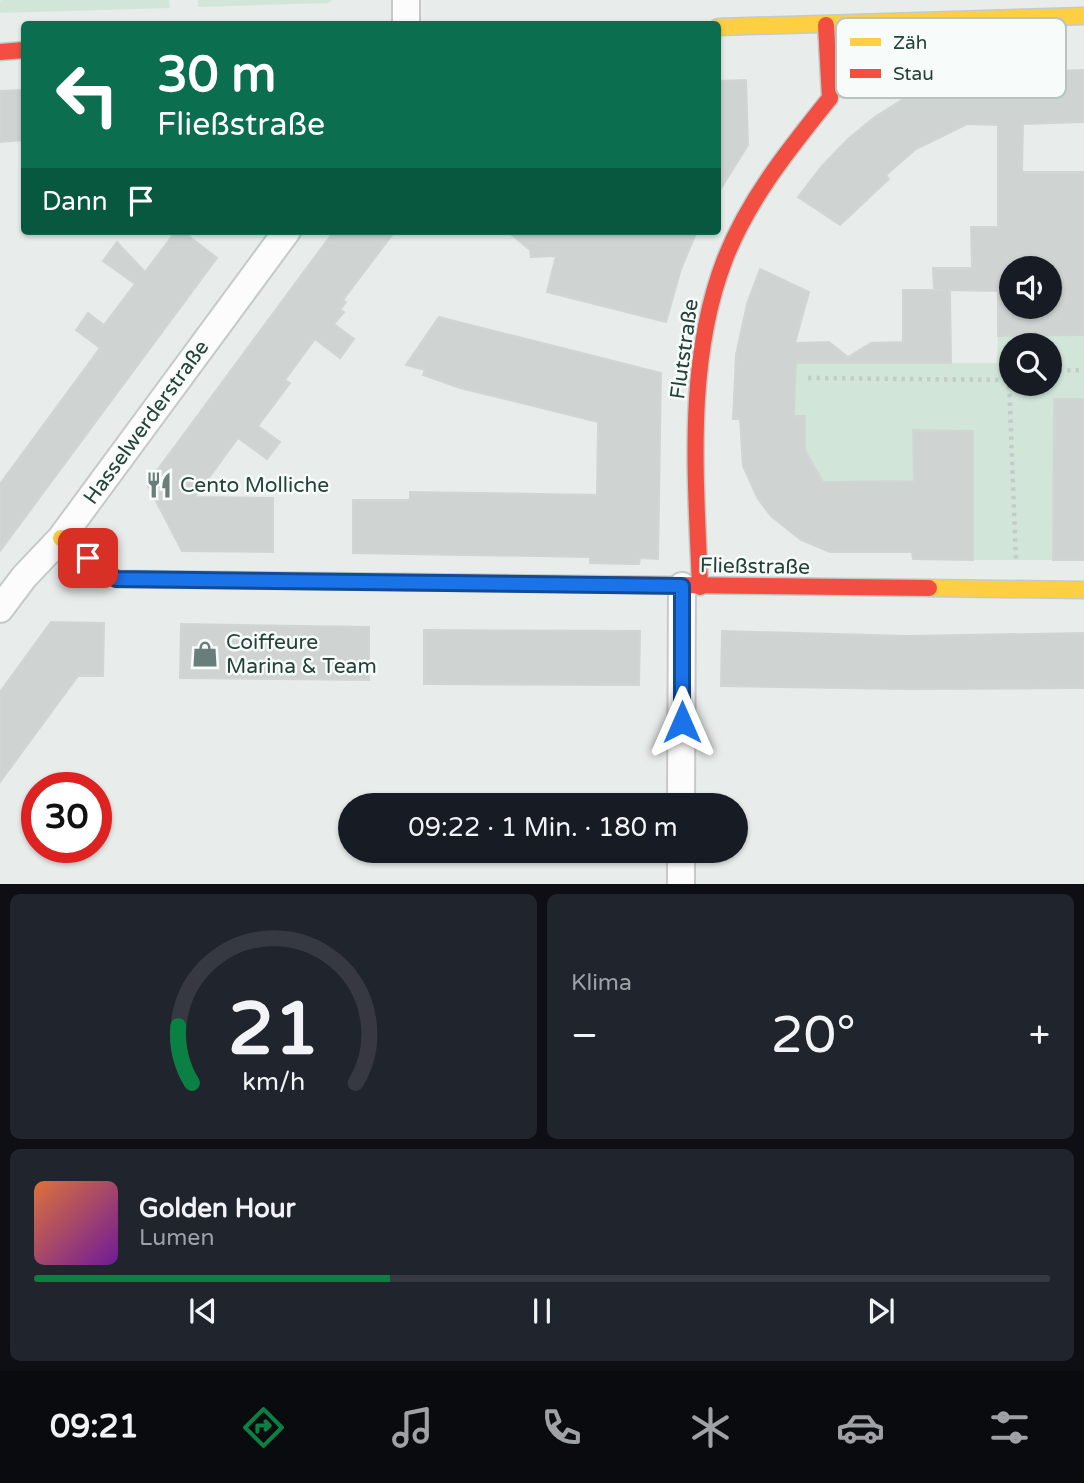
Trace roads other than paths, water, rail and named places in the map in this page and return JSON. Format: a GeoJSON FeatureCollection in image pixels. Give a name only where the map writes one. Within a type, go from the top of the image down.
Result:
{"type":"FeatureCollection","features":[{"type":"Feature","properties":{"kind":"street"},"geometry":{"type":"LineString","coordinates":[[406,0],[406,21]]}},
{"type":"Feature","properties":{"kind":"street"},"geometry":{"type":"LineString","coordinates":[[1020,18],[1084,16]]}},
{"type":"Feature","properties":{"kind":"street","name":"Flutstraße"},"geometry":{"type":"LineString","coordinates":[[691,586],[696,415],[702,344],[713,290],[746,214],[789,150],[830,98],[826,24]]}},
{"type":"Feature","properties":{"kind":"street"},"geometry":{"type":"LineString","coordinates":[[721,27],[836,24]]}},
{"type":"Feature","properties":{"kind":"street"},"geometry":{"type":"LineString","coordinates":[[0,52],[21,50]]}},
{"type":"Feature","properties":{"kind":"street","name":"Hasselwerderstraße"},"geometry":{"type":"LineString","coordinates":[[0,610],[24,576],[61,538],[284,235]]}},
{"type":"Feature","properties":{"kind":"street","name":"Fließstraße"},"geometry":{"type":"LineString","coordinates":[[61,538],[116,579],[1084,590]]}},
{"type":"Feature","properties":{"kind":"street"},"geometry":{"type":"LineString","coordinates":[[682,793],[691,586]]}},
{"type":"Feature","properties":{"kind":"street"},"geometry":{"type":"LineString","coordinates":[[681,863],[681,884]]}},
{"type":"Feature","properties":{"kind":"place","name":"Cento Molliche"},"geometry":{"type":"Point","coordinates":[159,485]}},
{"type":"Feature","properties":{"kind":"place","name":"Coiffeure Marina & Team"},"geometry":{"type":"Point","coordinates":[205,654]}}]}
